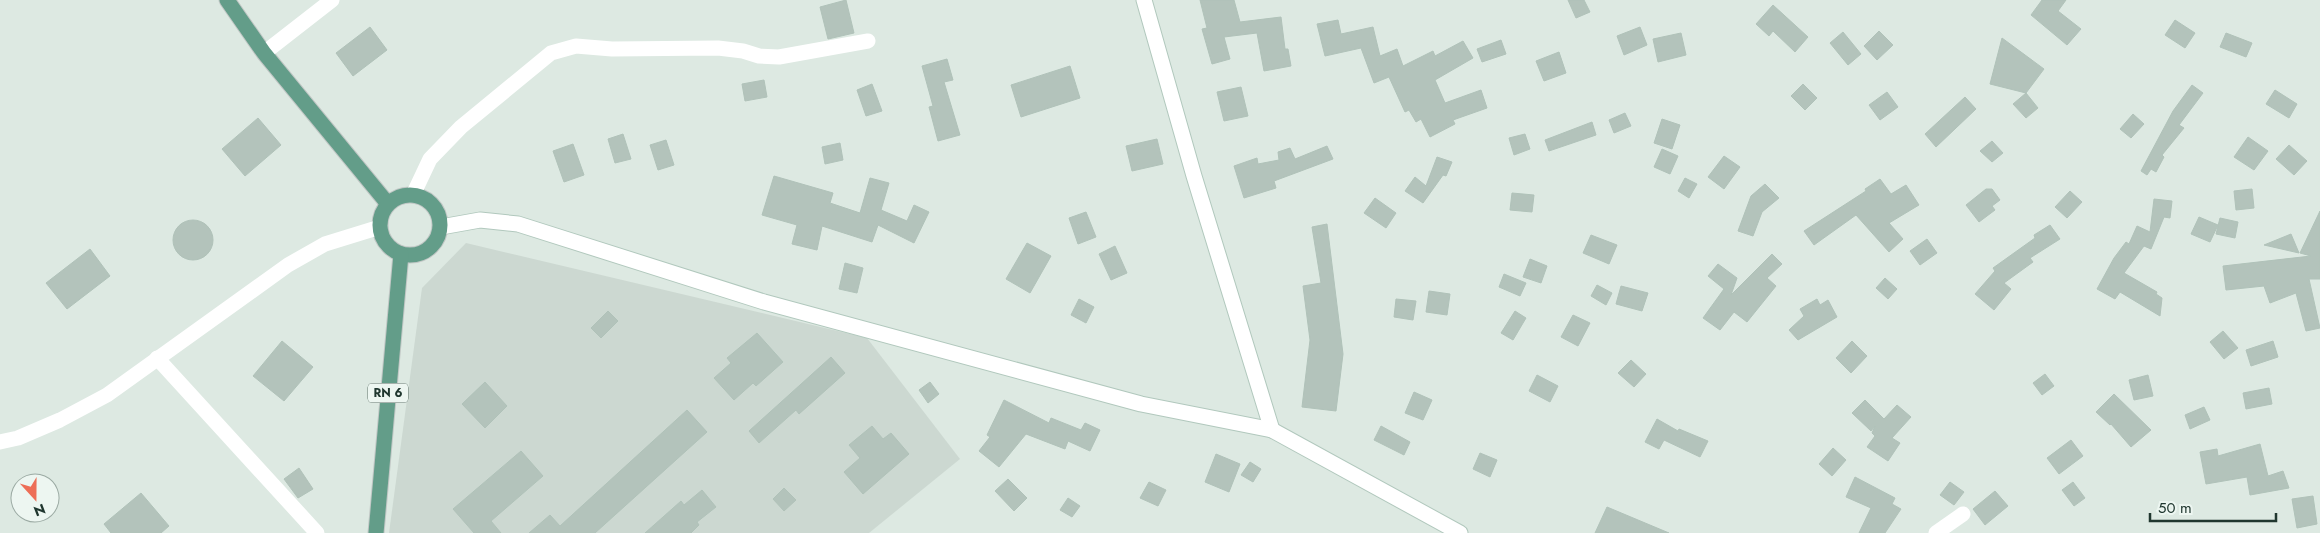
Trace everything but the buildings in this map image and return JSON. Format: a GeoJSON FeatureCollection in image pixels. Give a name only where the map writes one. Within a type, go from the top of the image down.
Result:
{"type":"FeatureCollection","features":[{"type":"Feature","properties":{"kind":"main road"},"geometry":{"type":"LineString","coordinates":[[227,0],[264,53],[388,204]]}},
{"type":"Feature","properties":{"kind":"main road"},"geometry":{"type":"LineString","coordinates":[[412,195],[422,197],[436,209],[441,227],[435,243],[428,250],[410,255],[401,254],[387,243],[380,227],[383,211],[388,204],[399,197],[412,195]]}},
{"type":"Feature","properties":{"kind":"main road","name":"RN 6"},"geometry":{"type":"LineString","coordinates":[[376,533],[401,254]]}},
{"type":"Feature","properties":{"kind":"street"},"geometry":{"type":"LineString","coordinates":[[264,53],[332,0]]}},
{"type":"Feature","properties":{"kind":"street"},"geometry":{"type":"LineString","coordinates":[[1144,0],[1194,176],[1272,430]]}},
{"type":"Feature","properties":{"kind":"street"},"geometry":{"type":"LineString","coordinates":[[412,195],[430,159],[461,127],[551,53],[576,46],[612,49],[718,48],[743,51],[759,56],[779,57],[868,41]]}},
{"type":"Feature","properties":{"kind":"street"},"geometry":{"type":"LineString","coordinates":[[441,227],[480,220],[518,224],[764,302],[1141,404],[1272,430],[1460,533]]}},
{"type":"Feature","properties":{"kind":"street"},"geometry":{"type":"LineString","coordinates":[[0,442],[18,438],[60,420],[107,395],[288,265],[326,244],[380,227]]}},
{"type":"Feature","properties":{"kind":"street"},"geometry":{"type":"LineString","coordinates":[[157,358],[317,533]]}},
{"type":"Feature","properties":{"kind":"street"},"geometry":{"type":"LineString","coordinates":[[1936,533],[1963,514]]}},
{"type":"Feature","properties":{"kind":"shaded area"},"geometry":{"type":"Polygon","coordinates":[[[466,243],[867,338],[960,459],[869,533],[389,533],[422,288],[466,243]]]}}]}
